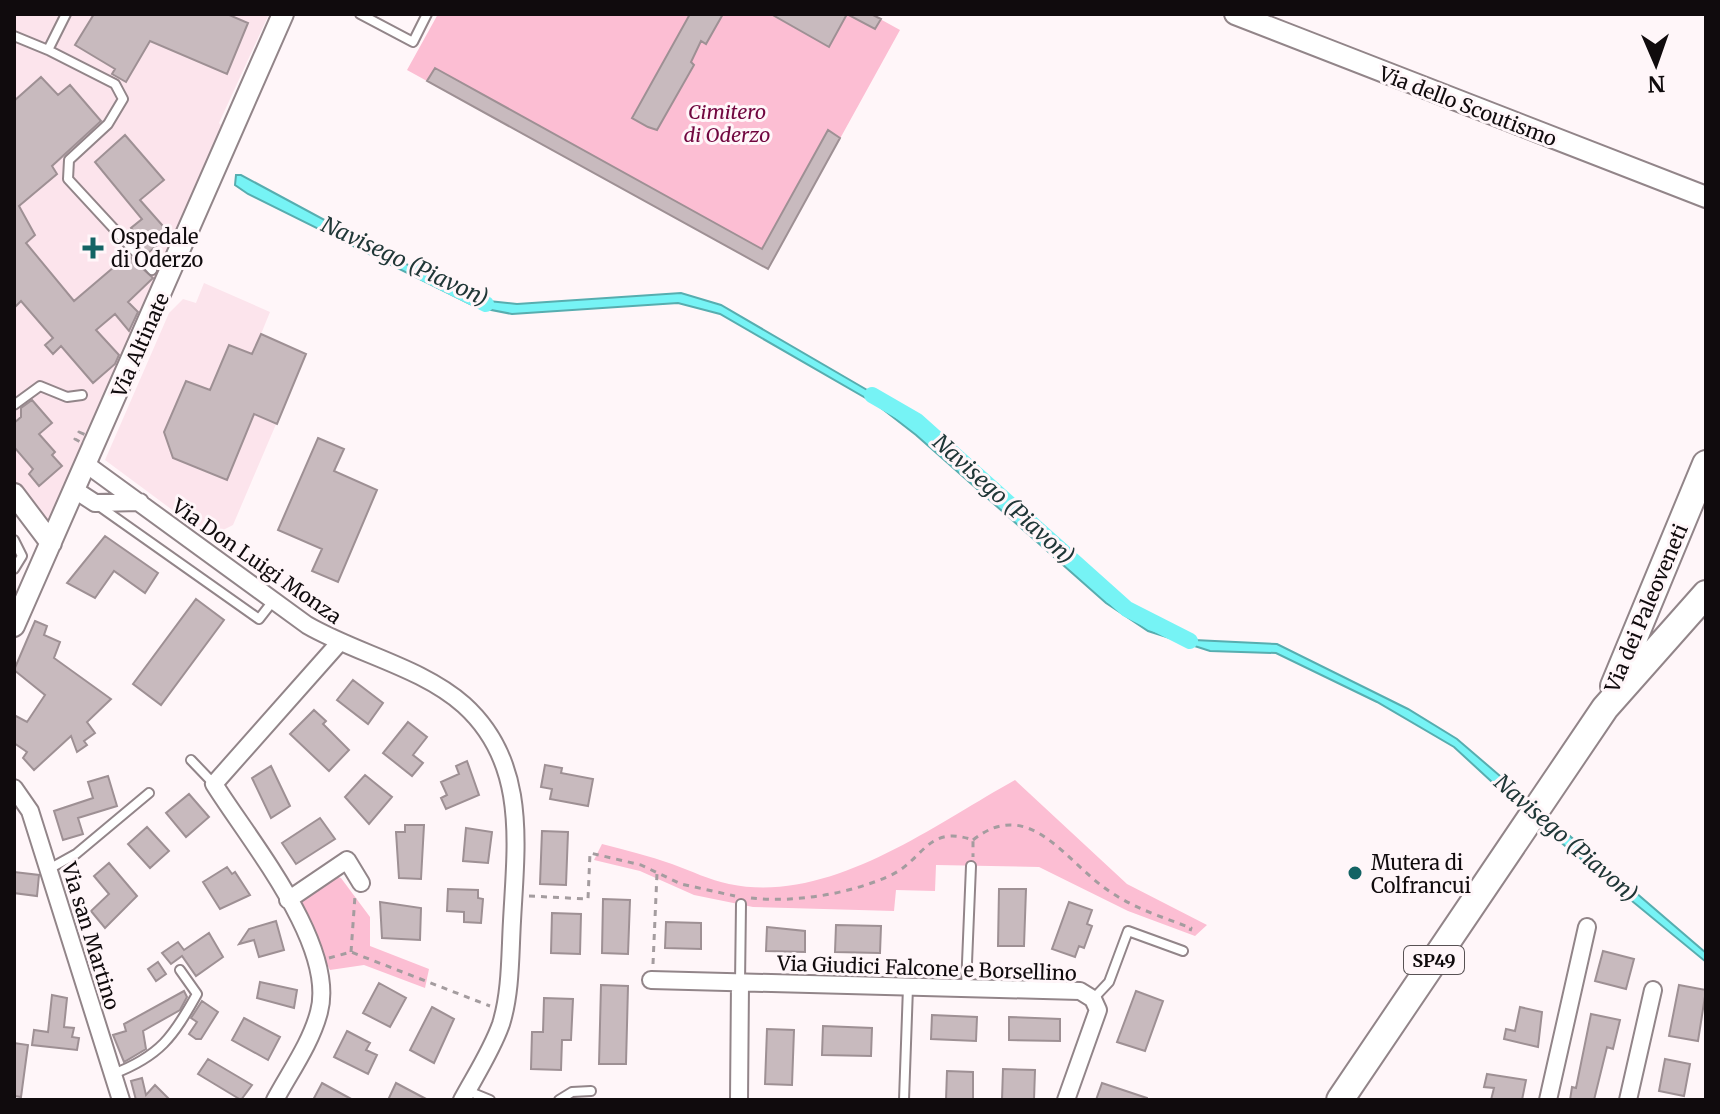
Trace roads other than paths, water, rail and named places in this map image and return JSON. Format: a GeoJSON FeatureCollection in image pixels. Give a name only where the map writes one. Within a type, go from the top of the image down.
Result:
{"type":"FeatureCollection","features":[{"type":"Feature","properties":{"kind":"main road","name":"Via dei Paleoveneti"},"geometry":{"type":"LineString","coordinates":[[1605,708],[1706,464]]}},
{"type":"Feature","properties":{"kind":"main road","name":"Via dei Paleoveneti"},"geometry":{"type":"LineString","coordinates":[[1340,1100],[1605,708],[1706,594]]}},
{"type":"Feature","properties":{"kind":"street","name":"Via Altinate"},"geometry":{"type":"LineString","coordinates":[[14,626],[24,595],[75,490],[283,14]]}},
{"type":"Feature","properties":{"kind":"street","name":"Via dello Scoutismo"},"geometry":{"type":"LineString","coordinates":[[1235,14],[1704,200]]}},
{"type":"Feature","properties":{"kind":"street","name":"Via Don Luigi Monza"},"geometry":{"type":"LineString","coordinates":[[86,464],[273,600],[339,643],[449,693],[480,721],[494,740],[516,808],[514,896],[504,1012],[464,1095]]}},
{"type":"Feature","properties":{"kind":"street"},"geometry":{"type":"LineString","coordinates":[[75,490],[95,503],[140,502]]}},
{"type":"Feature","properties":{"kind":"street"},"geometry":{"type":"LineString","coordinates":[[14,494],[51,543]]}},
{"type":"Feature","properties":{"kind":"street"},"geometry":{"type":"LineString","coordinates":[[275,1100],[320,1010],[322,990],[318,961],[288,900],[214,784],[339,643]]}},
{"type":"Feature","properties":{"kind":"street","name":"Via san Martino"},"geometry":{"type":"LineString","coordinates":[[14,788],[30,811],[121,1100]]}},
{"type":"Feature","properties":{"kind":"street"},"geometry":{"type":"LineString","coordinates":[[288,900],[347,860],[361,883]]}},
{"type":"Feature","properties":{"kind":"street"},"geometry":{"type":"LineString","coordinates":[[1548,1100],[1587,927]]}},
{"type":"Feature","properties":{"kind":"street","name":"Via Giudici Falcone e Borsellino"},"geometry":{"type":"LineString","coordinates":[[652,972],[740,983],[1080,991],[1093,999],[1098,1010],[1066,1100]]}},
{"type":"Feature","properties":{"kind":"street"},"geometry":{"type":"LineString","coordinates":[[739,1100],[740,983]]}},
{"type":"Feature","properties":{"kind":"street"},"geometry":{"type":"LineString","coordinates":[[1628,1100],[1653,990]]}},
{"type":"Feature","properties":{"kind":"lane"},"geometry":{"type":"LineString","coordinates":[[48,50],[66,14]]}},
{"type":"Feature","properties":{"kind":"lane"},"geometry":{"type":"LineString","coordinates":[[360,14],[413,42],[427,14]]}},
{"type":"Feature","properties":{"kind":"lane"},"geometry":{"type":"LineString","coordinates":[[14,36],[48,50],[121,90],[120,109],[69,160],[68,179],[152,270]]}},
{"type":"Feature","properties":{"kind":"lane"},"geometry":{"type":"LineString","coordinates":[[14,405],[40,386],[67,397],[82,395]]}},
{"type":"Feature","properties":{"kind":"lane"},"geometry":{"type":"LineString","coordinates":[[95,503],[259,619],[273,600]]}},
{"type":"Feature","properties":{"kind":"lane"},"geometry":{"type":"LineString","coordinates":[[14,540],[22,556],[14,569]]}},
{"type":"Feature","properties":{"kind":"lane"},"geometry":{"type":"LineString","coordinates":[[191,760],[214,784]]}},
{"type":"Feature","properties":{"kind":"lane"},"geometry":{"type":"LineString","coordinates":[[49,869],[76,854],[149,793]]}},
{"type":"Feature","properties":{"kind":"lane"},"geometry":{"type":"LineString","coordinates":[[966,987],[971,866]]}},
{"type":"Feature","properties":{"kind":"lane"},"geometry":{"type":"LineString","coordinates":[[740,983],[741,904]]}},
{"type":"Feature","properties":{"kind":"lane"},"geometry":{"type":"LineString","coordinates":[[1093,999],[1109,982],[1128,931],[1183,951]]}},
{"type":"Feature","properties":{"kind":"lane"},"geometry":{"type":"LineString","coordinates":[[113,1074],[143,1063],[174,1036],[197,994],[180,970]]}},
{"type":"Feature","properties":{"kind":"lane"},"geometry":{"type":"LineString","coordinates":[[904,1100],[908,986]]}},
{"type":"Feature","properties":{"kind":"lane"},"geometry":{"type":"LineString","coordinates":[[559,1100],[572,1092],[591,1091]]}},
{"type":"Feature","properties":{"kind":"lane"},"geometry":{"type":"LineString","coordinates":[[464,1095],[490,1100]]}},
{"type":"Feature","properties":{"kind":"water"},"geometry":{"type":"Polygon","coordinates":[[[236,175],[460,293],[479,300],[517,304],[681,293],[721,305],[874,394],[937,442],[1129,612],[1160,629],[1194,640],[1277,644],[1408,709],[1457,739],[1706,953],[1706,962],[1530,817],[1454,747],[1377,702],[1276,653],[1210,651],[1148,631],[1106,603],[916,435],[876,404],[720,314],[678,303],[512,314],[476,307],[248,194],[235,185],[236,175]]]}},
{"type":"Feature","properties":{"kind":"waterway","name":"Navisego (Piavon)"},"geometry":{"type":"LineString","coordinates":[[418,270],[486,304]]}},
{"type":"Feature","properties":{"kind":"waterway","name":"Navisego (Piavon)"},"geometry":{"type":"LineString","coordinates":[[872,395],[917,421],[1127,609],[1190,641]]}},
{"type":"Feature","properties":{"kind":"place","name":"Ospedale di Oderzo"},"geometry":{"type":"Point","coordinates":[93,248]}},
{"type":"Feature","properties":{"kind":"place","name":"Mutera di Colfrancui"},"geometry":{"type":"Point","coordinates":[1355,873]}},
{"type":"Feature","properties":{"kind":"park label","name":"Cimitero di Oderzo"},"geometry":{"type":"Point","coordinates":[727,122]}}]}
